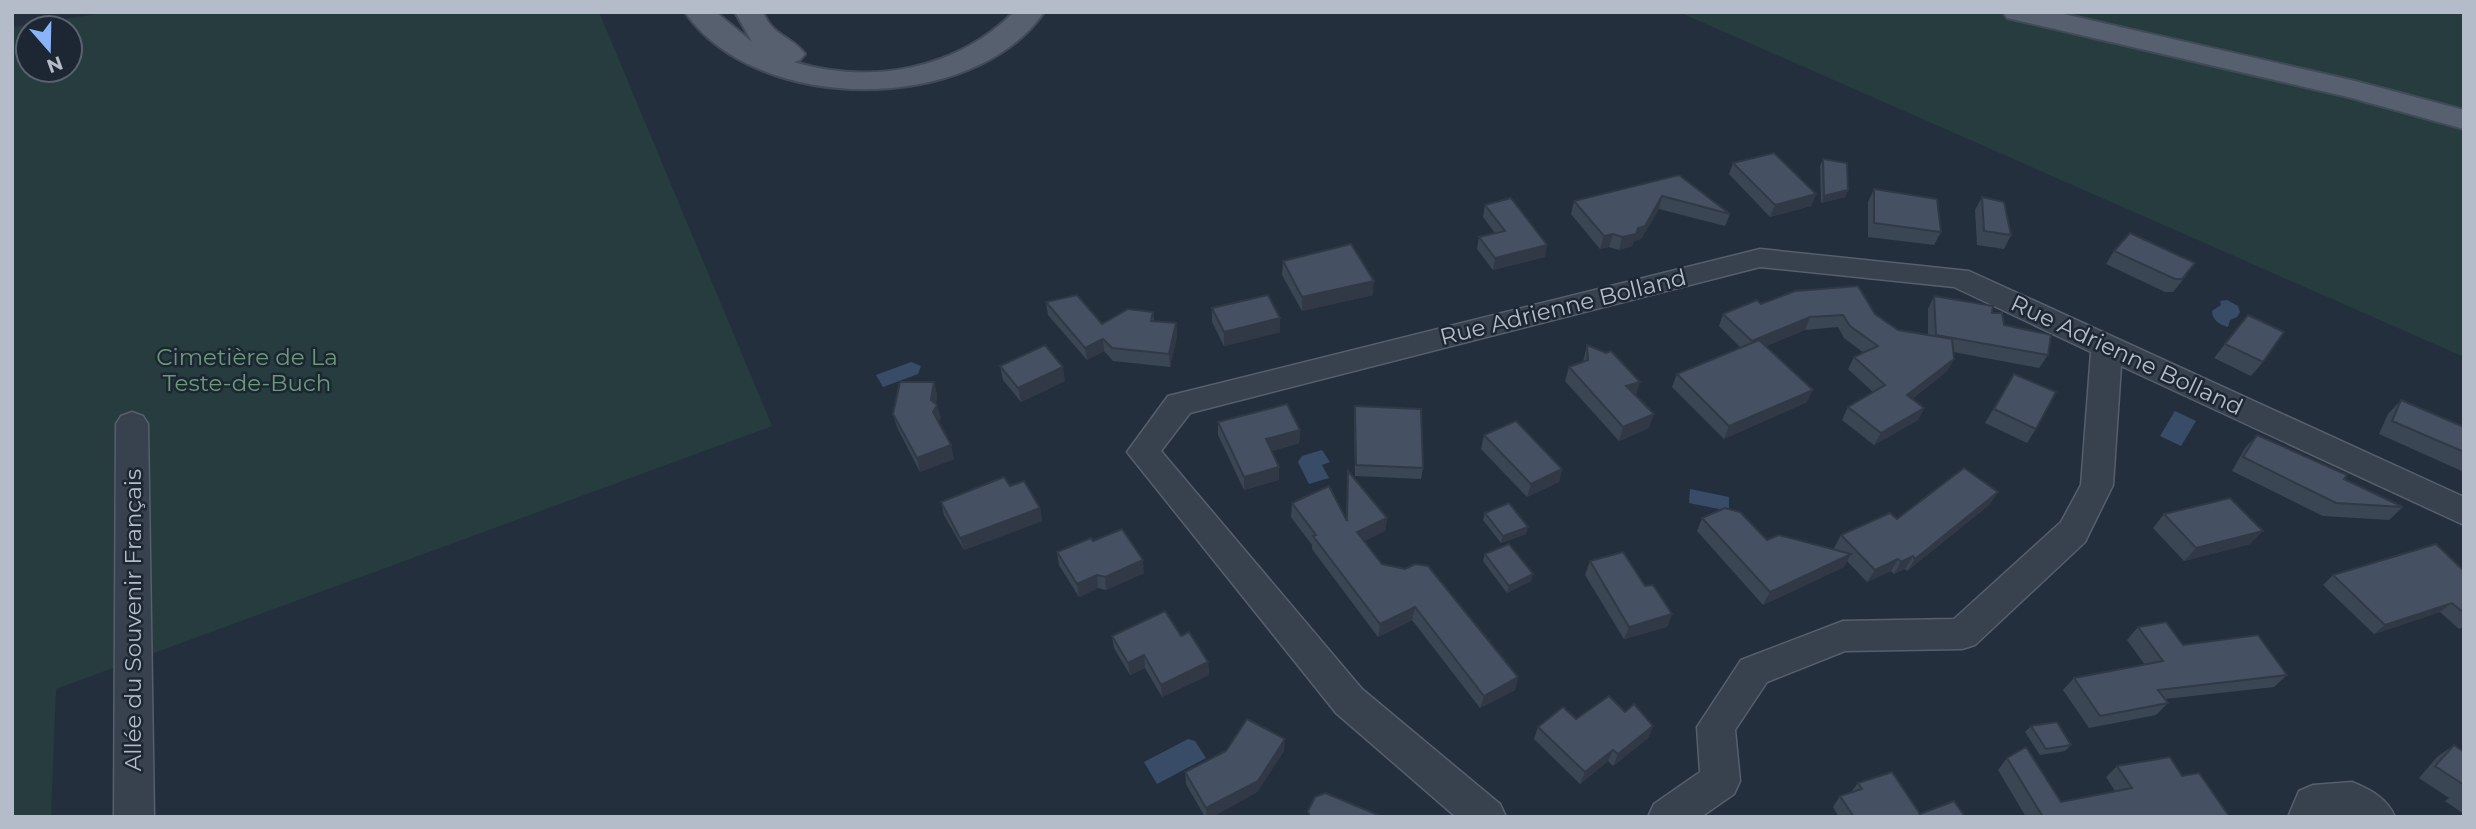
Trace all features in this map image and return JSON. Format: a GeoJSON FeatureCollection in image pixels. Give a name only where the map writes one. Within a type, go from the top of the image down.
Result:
{"type":"FeatureCollection","features":[{"type":"Feature","properties":{"kind":"main road"},"geometry":{"type":"LineString","coordinates":[[699,12],[736,43],[771,64],[832,79],[883,79],[945,69],[996,45],[1015,31],[1030,12]]}},
{"type":"Feature","properties":{"kind":"main road"},"geometry":{"type":"LineString","coordinates":[[749,12],[753,25],[762,37],[783,51],[811,61],[857,67],[894,65],[937,57],[971,43],[999,25],[1010,12]]}},
{"type":"Feature","properties":{"kind":"main road"},"geometry":{"type":"LineString","coordinates":[[2017,12],[2356,90],[2464,120]]}},
{"type":"Feature","properties":{"kind":"street","name":"Rue Adrienne Bolland"},"geometry":{"type":"LineString","coordinates":[[1486,817],[1349,701],[1143,452],[1179,404],[1760,258],[1959,278],[2464,512]]}},
{"type":"Feature","properties":{"kind":"street"},"geometry":{"type":"LineString","coordinates":[[1668,817],[1720,781],[1716,727],[1754,671],[1843,636],[1962,634],[2073,531],[2097,485],[2107,345]]}},
{"type":"Feature","properties":{"kind":"street","name":"Allée du Souvenir Français"},"geometry":{"type":"LineString","coordinates":[[132,424],[134,817]]}},
{"type":"Feature","properties":{"kind":"street"},"geometry":{"type":"LineString","coordinates":[[2308,817],[2313,804],[2352,801],[2375,817]]}},
{"type":"Feature","properties":{"kind":"green space","name":"Cimetière de La Teste-de-Buch"},"geometry":{"type":"Polygon","coordinates":[[[110,12],[599,12],[772,426],[56,689],[51,817],[12,817],[12,27],[14,84],[84,84],[84,16],[110,12]]]}},
{"type":"Feature","properties":{"kind":"green space"},"geometry":{"type":"Polygon","coordinates":[[[1679,12],[2464,12],[2464,357],[1679,12]]]}},
{"type":"Feature","properties":{"kind":"water"},"geometry":{"type":"Polygon","coordinates":[[[2227,300],[2238,306],[2240,312],[2230,320],[2228,327],[2217,322],[2212,311],[2221,305],[2220,301],[2227,300]]]}},
{"type":"Feature","properties":{"kind":"water"},"geometry":{"type":"Polygon","coordinates":[[[911,362],[921,366],[918,374],[883,387],[876,375],[911,362]]]}},
{"type":"Feature","properties":{"kind":"water"},"geometry":{"type":"Polygon","coordinates":[[[2175,411],[2196,421],[2181,446],[2160,436],[2175,411]]]}},
{"type":"Feature","properties":{"kind":"water"},"geometry":{"type":"Polygon","coordinates":[[[1322,450],[1330,462],[1322,465],[1329,478],[1309,484],[1298,462],[1302,456],[1322,450]]]}},
{"type":"Feature","properties":{"kind":"water"},"geometry":{"type":"Polygon","coordinates":[[[1690,489],[1729,497],[1729,511],[1689,503],[1690,489]]]}},
{"type":"Feature","properties":{"kind":"water"},"geometry":{"type":"Polygon","coordinates":[[[1188,739],[1195,741],[1206,758],[1157,784],[1144,762],[1188,739]]]}},
{"type":"Feature","properties":{"kind":"building"},"geometry":{"type":"Polygon","coordinates":[[[1774,153],[1816,194],[1775,205],[1733,163],[1774,153]]]}},
{"type":"Feature","properties":{"kind":"building"},"geometry":{"type":"Polygon","coordinates":[[[1823,159],[1847,163],[1848,190],[1824,196],[1823,159]]]}},
{"type":"Feature","properties":{"kind":"building"},"geometry":{"type":"Polygon","coordinates":[[[1679,175],[1730,214],[1662,196],[1645,226],[1638,228],[1636,234],[1622,237],[1613,234],[1604,236],[1574,201],[1679,175]]]}},
{"type":"Feature","properties":{"kind":"building"},"geometry":{"type":"Polygon","coordinates":[[[1874,189],[1937,199],[1941,232],[1874,223],[1874,189]]]}},
{"type":"Feature","properties":{"kind":"building"},"geometry":{"type":"Polygon","coordinates":[[[1982,197],[2004,202],[2011,235],[1984,231],[1982,197]]]}},
{"type":"Feature","properties":{"kind":"building"},"geometry":{"type":"Polygon","coordinates":[[[1511,198],[1547,245],[1495,258],[1479,237],[1505,231],[1485,205],[1511,198]]]}},
{"type":"Feature","properties":{"kind":"building"},"geometry":{"type":"Polygon","coordinates":[[[2130,233],[2195,263],[2182,279],[2175,279],[2114,251],[2130,233]]]}},
{"type":"Feature","properties":{"kind":"building"},"geometry":{"type":"Polygon","coordinates":[[[1351,244],[1374,281],[1302,297],[1283,261],[1351,244]]]}},
{"type":"Feature","properties":{"kind":"building"},"geometry":{"type":"Polygon","coordinates":[[[1858,286],[1875,314],[1898,330],[1952,339],[1954,359],[1907,395],[1924,408],[1881,433],[1848,407],[1885,385],[1854,357],[1878,346],[1850,326],[1843,315],[1810,317],[1752,341],[1723,314],[1757,300],[1761,304],[1795,291],[1858,286]]]}},
{"type":"Feature","properties":{"kind":"building"},"geometry":{"type":"Polygon","coordinates":[[[1077,295],[1102,324],[1128,309],[1153,312],[1151,321],[1176,323],[1169,354],[1112,348],[1103,339],[1085,348],[1046,302],[1077,295]]]}},
{"type":"Feature","properties":{"kind":"building"},"geometry":{"type":"Polygon","coordinates":[[[1268,295],[1280,318],[1224,332],[1212,308],[1268,295]]]}},
{"type":"Feature","properties":{"kind":"building"},"geometry":{"type":"Polygon","coordinates":[[[1934,296],[1993,306],[1992,313],[2002,313],[2004,325],[2051,335],[2048,355],[1936,335],[1934,296]]]}},
{"type":"Feature","properties":{"kind":"building"},"geometry":{"type":"Polygon","coordinates":[[[2248,315],[2284,332],[2263,362],[2225,344],[2248,315]]]}},
{"type":"Feature","properties":{"kind":"building"},"geometry":{"type":"Polygon","coordinates":[[[1759,340],[1813,390],[1729,426],[1677,374],[1759,340]]]}},
{"type":"Feature","properties":{"kind":"building"},"geometry":{"type":"Polygon","coordinates":[[[1045,345],[1063,367],[1018,388],[1000,366],[1045,345]]]}},
{"type":"Feature","properties":{"kind":"building"},"geometry":{"type":"Polygon","coordinates":[[[1587,345],[1606,353],[1611,351],[1640,382],[1626,386],[1654,414],[1623,427],[1569,367],[1588,360],[1587,345]]]}},
{"type":"Feature","properties":{"kind":"building"},"geometry":{"type":"Polygon","coordinates":[[[2014,374],[2056,392],[2036,429],[1994,409],[2014,374]]]}},
{"type":"Feature","properties":{"kind":"building"},"geometry":{"type":"Polygon","coordinates":[[[900,382],[934,382],[931,400],[937,405],[933,412],[951,445],[917,458],[893,414],[900,382]]]}},
{"type":"Feature","properties":{"kind":"building"},"geometry":{"type":"Polygon","coordinates":[[[2401,400],[2464,427],[2464,452],[2392,421],[2401,400]]]}},
{"type":"Feature","properties":{"kind":"building"},"geometry":{"type":"Polygon","coordinates":[[[1287,404],[1300,430],[1266,439],[1279,467],[1244,477],[1218,422],[1287,404]]]}},
{"type":"Feature","properties":{"kind":"building"},"geometry":{"type":"Polygon","coordinates":[[[1355,406],[1421,409],[1423,468],[1356,465],[1355,406]]]}},
{"type":"Feature","properties":{"kind":"building"},"geometry":{"type":"Polygon","coordinates":[[[1516,421],[1562,469],[1531,484],[1484,435],[1516,421]]]}},
{"type":"Feature","properties":{"kind":"building"},"geometry":{"type":"Polygon","coordinates":[[[2257,435],[2347,475],[2344,479],[2403,507],[2336,503],[2243,457],[2257,435]]]}},
{"type":"Feature","properties":{"kind":"building"},"geometry":{"type":"Polygon","coordinates":[[[1964,468],[1998,492],[1915,559],[1913,556],[1901,562],[1898,559],[1875,570],[1841,535],[1890,513],[1897,519],[1964,468]]]}},
{"type":"Feature","properties":{"kind":"building"},"geometry":{"type":"Polygon","coordinates":[[[1348,471],[1387,518],[1357,532],[1382,564],[1405,569],[1415,564],[1428,566],[1518,677],[1484,696],[1415,607],[1380,624],[1313,536],[1316,535],[1292,503],[1329,486],[1347,521],[1348,471]]]}},
{"type":"Feature","properties":{"kind":"building"},"geometry":{"type":"Polygon","coordinates":[[[1004,477],[1010,486],[1024,481],[1040,508],[960,538],[941,502],[1004,477]]]}},
{"type":"Feature","properties":{"kind":"building"},"geometry":{"type":"Polygon","coordinates":[[[2230,498],[2263,531],[2196,548],[2164,514],[2230,498]]]}},
{"type":"Feature","properties":{"kind":"building"},"geometry":{"type":"Polygon","coordinates":[[[1509,503],[1528,527],[1503,536],[1485,513],[1509,503]]]}},
{"type":"Feature","properties":{"kind":"building"},"geometry":{"type":"Polygon","coordinates":[[[1725,508],[1740,512],[1767,540],[1779,535],[1851,554],[1770,592],[1702,518],[1725,508]]]}},
{"type":"Feature","properties":{"kind":"building"},"geometry":{"type":"Polygon","coordinates":[[[1122,529],[1143,560],[1105,577],[1097,575],[1077,584],[1057,552],[1122,529]]]}},
{"type":"Feature","properties":{"kind":"building"},"geometry":{"type":"Polygon","coordinates":[[[1509,544],[1533,574],[1509,586],[1485,554],[1509,544]]]}},
{"type":"Feature","properties":{"kind":"building"},"geometry":{"type":"Polygon","coordinates":[[[2436,544],[2464,571],[2464,613],[2452,603],[2385,625],[2333,575],[2436,544]]]}},
{"type":"Feature","properties":{"kind":"building"},"geometry":{"type":"Polygon","coordinates":[[[1623,552],[1645,586],[1653,585],[1672,614],[1629,627],[1590,561],[1623,552]]]}},
{"type":"Feature","properties":{"kind":"building"},"geometry":{"type":"Polygon","coordinates":[[[1165,611],[1181,636],[1189,632],[1208,662],[1161,685],[1144,655],[1128,663],[1112,636],[1165,611]]]}},
{"type":"Feature","properties":{"kind":"building"},"geometry":{"type":"Polygon","coordinates":[[[2166,622],[2183,645],[2258,635],[2287,675],[2158,690],[2168,703],[2100,716],[2074,678],[2163,661],[2138,627],[2166,622]]]}},
{"type":"Feature","properties":{"kind":"building"},"geometry":{"type":"Polygon","coordinates":[[[1609,696],[1625,712],[1634,704],[1653,726],[1618,754],[1613,750],[1585,772],[1538,727],[1563,707],[1576,719],[1609,696]]]}},
{"type":"Feature","properties":{"kind":"building"},"geometry":{"type":"Polygon","coordinates":[[[1247,719],[1285,739],[1258,781],[1206,808],[1185,772],[1226,751],[1247,719]]]}},
{"type":"Feature","properties":{"kind":"building"},"geometry":{"type":"Polygon","coordinates":[[[2057,722],[2071,745],[2046,749],[2031,726],[2057,722]]]}},
{"type":"Feature","properties":{"kind":"building"},"geometry":{"type":"Polygon","coordinates":[[[2454,745],[2464,752],[2464,785],[2435,766],[2454,745]]]}},
{"type":"Feature","properties":{"kind":"building"},"geometry":{"type":"Polygon","coordinates":[[[2026,747],[2061,802],[2132,788],[2117,766],[2170,757],[2182,776],[2199,773],[2229,816],[2043,817],[2007,758],[2026,747]]]}},
{"type":"Feature","properties":{"kind":"building"},"geometry":{"type":"Polygon","coordinates":[[[1892,772],[1920,814],[1954,801],[1965,817],[1854,817],[1840,796],[1862,789],[1858,783],[1892,772]]]}},
{"type":"Feature","properties":{"kind":"building"},"geometry":{"type":"Polygon","coordinates":[[[1325,793],[1383,817],[1310,817],[1308,811],[1315,797],[1325,793]]]}}]}
